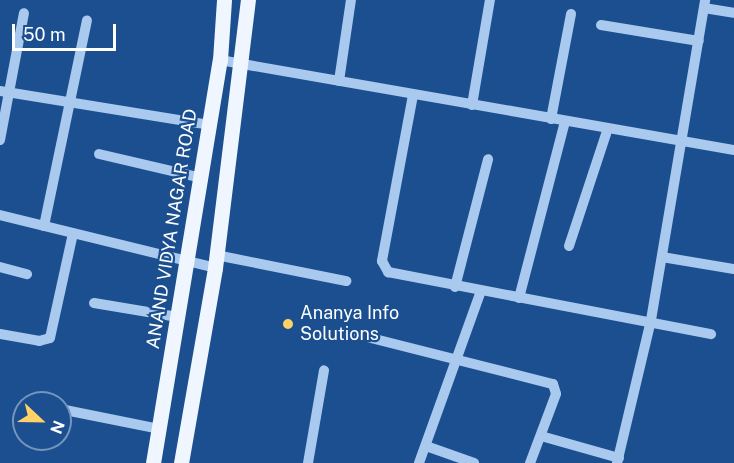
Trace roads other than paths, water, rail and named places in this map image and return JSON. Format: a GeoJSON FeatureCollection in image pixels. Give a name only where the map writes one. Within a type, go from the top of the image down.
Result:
{"type":"FeatureCollection","features":[{"type":"Feature","properties":{"kind":"main road","name":"ANAND VIDYA NAGAR ROAD"},"geometry":{"type":"LineString","coordinates":[[153,463],[220,60],[224,0]]}},
{"type":"Feature","properties":{"kind":"main road"},"geometry":{"type":"LineString","coordinates":[[181,463],[215,262],[243,62],[248,0]]}},
{"type":"Feature","properties":{"kind":"street"},"geometry":{"type":"LineString","coordinates":[[339,81],[351,0]]}},
{"type":"Feature","properties":{"kind":"street"},"geometry":{"type":"LineString","coordinates":[[472,105],[490,0]]}},
{"type":"Feature","properties":{"kind":"street"},"geometry":{"type":"LineString","coordinates":[[541,436],[618,461],[651,320],[683,141],[704,4],[734,13]]}},
{"type":"Feature","properties":{"kind":"street"},"geometry":{"type":"LineString","coordinates":[[0,140],[4,92],[24,14]]}},
{"type":"Feature","properties":{"kind":"street"},"geometry":{"type":"LineString","coordinates":[[551,118],[571,14]]}},
{"type":"Feature","properties":{"kind":"street"},"geometry":{"type":"LineString","coordinates":[[44,226],[72,103],[87,20]]}},
{"type":"Feature","properties":{"kind":"street"},"geometry":{"type":"LineString","coordinates":[[601,25],[699,41]]}},
{"type":"Feature","properties":{"kind":"street"},"geometry":{"type":"LineString","coordinates":[[220,60],[243,62],[472,105],[734,150]]}},
{"type":"Feature","properties":{"kind":"street"},"geometry":{"type":"LineString","coordinates":[[4,92],[209,125]]}},
{"type":"Feature","properties":{"kind":"street"},"geometry":{"type":"LineString","coordinates":[[412,94],[382,261],[388,272],[454,287],[651,320],[711,334]]}},
{"type":"Feature","properties":{"kind":"street"},"geometry":{"type":"LineString","coordinates":[[519,298],[565,121]]}},
{"type":"Feature","properties":{"kind":"street"},"geometry":{"type":"LineString","coordinates":[[569,246],[608,128]]}},
{"type":"Feature","properties":{"kind":"street"},"geometry":{"type":"LineString","coordinates":[[99,154],[201,178]]}},
{"type":"Feature","properties":{"kind":"street"},"geometry":{"type":"LineString","coordinates":[[454,287],[488,159]]}},
{"type":"Feature","properties":{"kind":"street"},"geometry":{"type":"LineString","coordinates":[[0,215],[187,261],[215,262],[346,281]]}},
{"type":"Feature","properties":{"kind":"street"},"geometry":{"type":"LineString","coordinates":[[0,334],[39,341],[50,338],[74,233]]}},
{"type":"Feature","properties":{"kind":"street"},"geometry":{"type":"LineString","coordinates":[[662,257],[734,269]]}},
{"type":"Feature","properties":{"kind":"street"},"geometry":{"type":"LineString","coordinates":[[0,267],[27,274]]}},
{"type":"Feature","properties":{"kind":"street"},"geometry":{"type":"LineString","coordinates":[[420,463],[481,291]]}},
{"type":"Feature","properties":{"kind":"street"},"geometry":{"type":"LineString","coordinates":[[94,303],[177,317]]}},
{"type":"Feature","properties":{"kind":"street"},"geometry":{"type":"LineString","coordinates":[[359,335],[553,384],[556,394],[530,463]]}},
{"type":"Feature","properties":{"kind":"street"},"geometry":{"type":"LineString","coordinates":[[308,463],[324,370]]}},
{"type":"Feature","properties":{"kind":"street"},"geometry":{"type":"LineString","coordinates":[[72,411],[159,429]]}},
{"type":"Feature","properties":{"kind":"street"},"geometry":{"type":"LineString","coordinates":[[426,446],[474,463]]}},
{"type":"Feature","properties":{"kind":"place","name":"Ananya Info Solutions"},"geometry":{"type":"Point","coordinates":[288,324]}}]}
